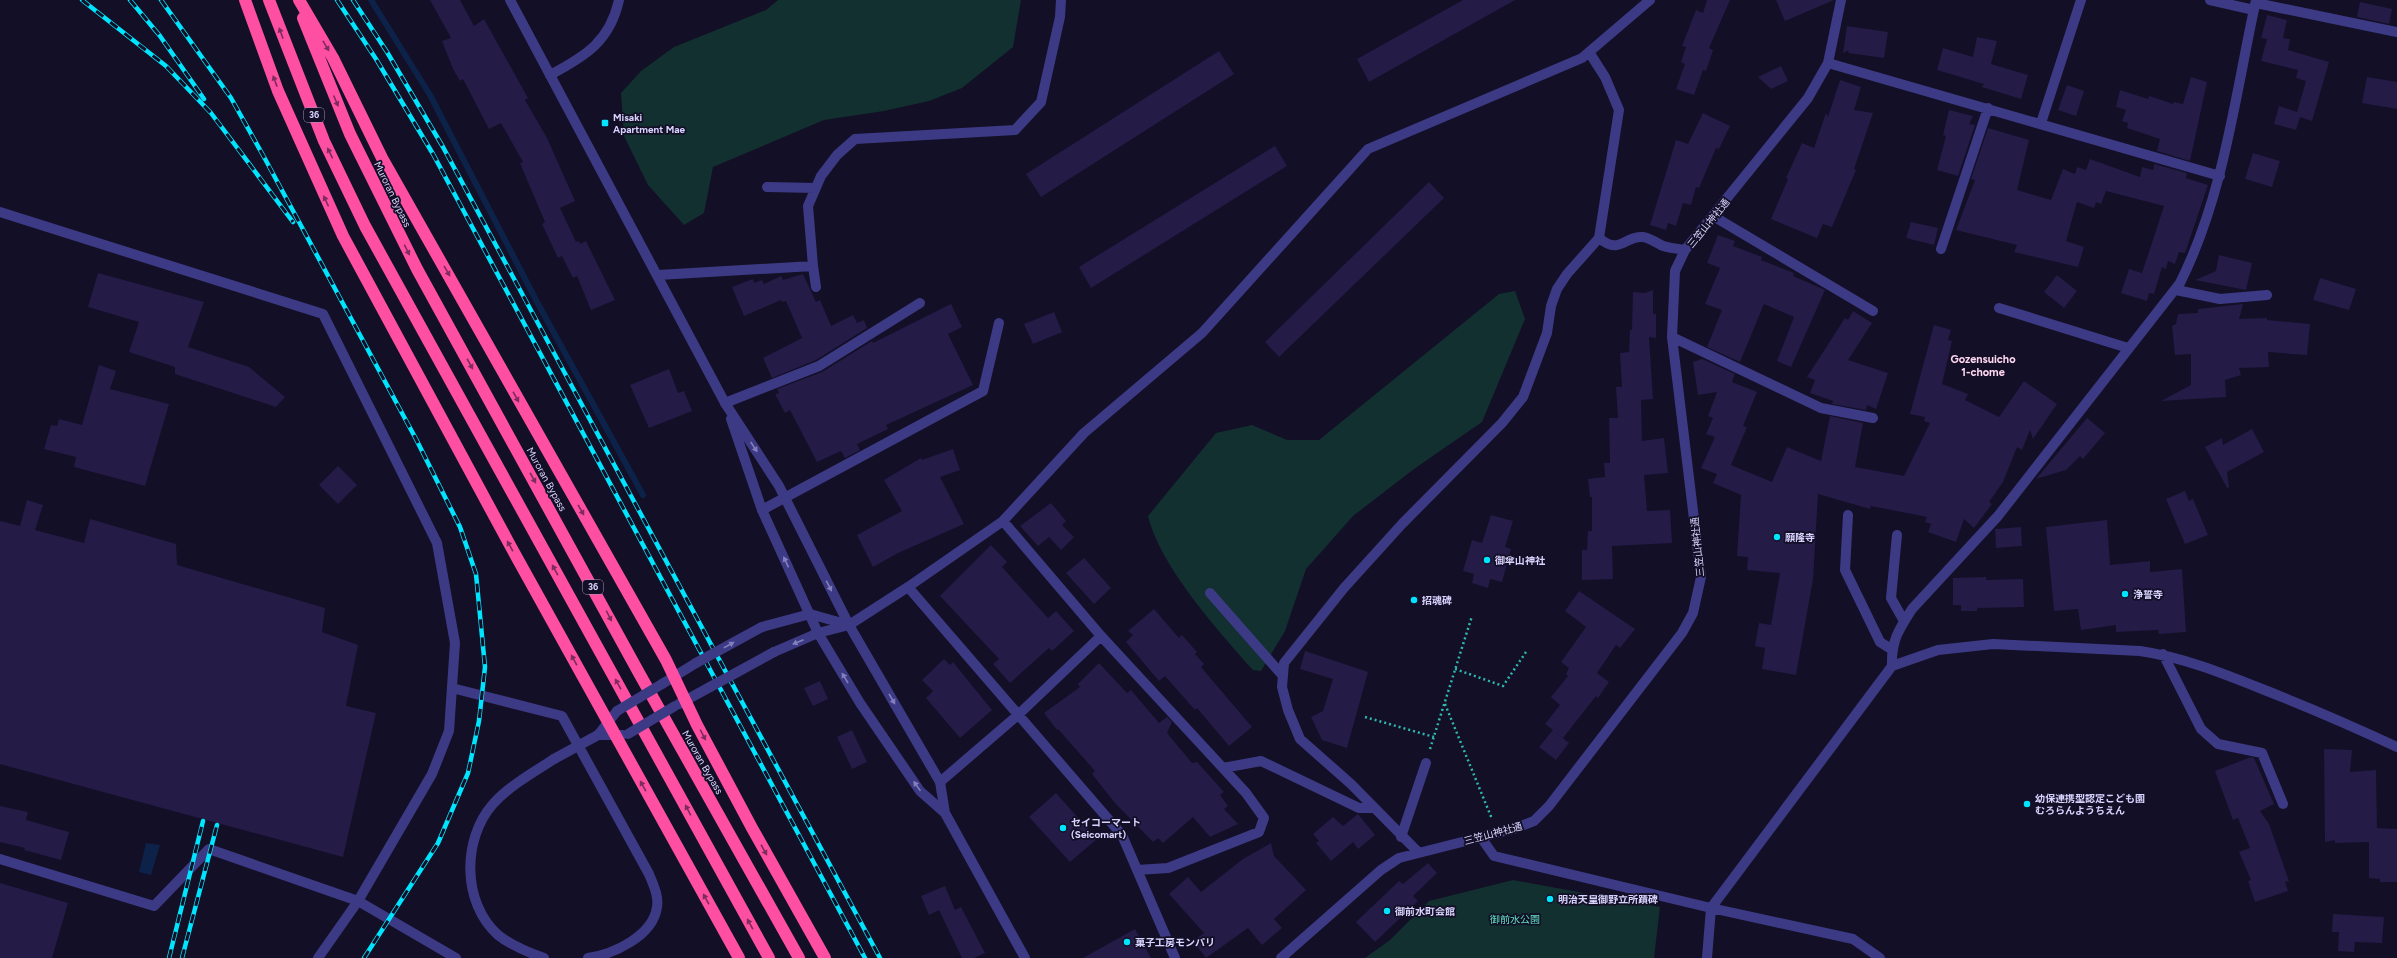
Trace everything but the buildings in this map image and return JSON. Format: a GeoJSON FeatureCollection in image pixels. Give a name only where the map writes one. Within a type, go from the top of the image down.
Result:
{"type":"FeatureCollection","features":[{"type":"Feature","properties":{"kind":"highway"},"geometry":{"type":"LineString","coordinates":[[245,0],[278,91],[343,236],[608,721],[622,735],[739,958]]}},
{"type":"Feature","properties":{"kind":"highway","name":"36"},"geometry":{"type":"LineString","coordinates":[[269,0],[324,141],[365,226],[769,958]]}},
{"type":"Feature","properties":{"kind":"highway"},"geometry":{"type":"LineString","coordinates":[[298,0],[334,58],[382,158],[674,676],[752,828],[825,958]]}},
{"type":"Feature","properties":{"kind":"highway","name":"Muroran Bypass"},"geometry":{"type":"LineString","coordinates":[[298,0],[333,94],[389,215],[639,673],[799,958]]}},
{"type":"Feature","properties":{"kind":"street"},"geometry":{"type":"LineString","coordinates":[[510,0],[725,402],[785,498],[848,625],[940,782],[945,813],[1024,958]]}},
{"type":"Feature","properties":{"kind":"street"},"geometry":{"type":"LineString","coordinates":[[550,75],[576,61],[600,42],[615,17],[620,0]]}},
{"type":"Feature","properties":{"kind":"street"},"geometry":{"type":"LineString","coordinates":[[816,287],[808,206],[820,176],[837,155],[855,139],[1015,130],[1041,102],[1060,17],[1061,0]]}},
{"type":"Feature","properties":{"kind":"street"},"geometry":{"type":"LineString","coordinates":[[598,735],[622,735],[774,652],[818,633],[848,625],[908,587],[1002,521],[1084,434],[1202,333],[1368,149],[1582,58],[1650,0]]}},
{"type":"Feature","properties":{"kind":"street","name":"三笠山神社通"},"geometry":{"type":"LineString","coordinates":[[1281,958],[1381,870],[1399,858],[1534,821],[1549,806],[1689,622],[1701,577],[1672,337],[1675,271],[1685,250],[1808,98],[1828,63],[1841,0]]}},
{"type":"Feature","properties":{"kind":"street"},"geometry":{"type":"LineString","coordinates":[[2041,123],[2080,0]]}},
{"type":"Feature","properties":{"kind":"street"},"geometry":{"type":"LineString","coordinates":[[2210,0],[2255,4],[2397,32]]}},
{"type":"Feature","properties":{"kind":"street"},"geometry":{"type":"LineString","coordinates":[[1892,666],[1891,649],[1904,621],[1934,584],[1998,516],[2128,348],[2176,290],[2200,242],[2220,176],[2255,4]]}},
{"type":"Feature","properties":{"kind":"street"},"geometry":{"type":"LineString","coordinates":[[1418,852],[1401,837],[1351,784],[1300,739],[1282,687],[1284,663],[1344,588],[1402,524],[1502,423],[1520,401],[1536,366],[1547,333],[1551,306],[1557,289],[1567,274],[1599,238],[1619,110],[1605,77],[1589,52]]}},
{"type":"Feature","properties":{"kind":"street"},"geometry":{"type":"LineString","coordinates":[[1828,63],[2041,123],[2220,176]]}},
{"type":"Feature","properties":{"kind":"street"},"geometry":{"type":"LineString","coordinates":[[1941,249],[1988,108]]}},
{"type":"Feature","properties":{"kind":"street"},"geometry":{"type":"LineString","coordinates":[[767,188],[816,188]]}},
{"type":"Feature","properties":{"kind":"street"},"geometry":{"type":"LineString","coordinates":[[0,212],[323,314],[437,543],[455,643],[449,731],[432,774],[358,901],[318,958]]}},
{"type":"Feature","properties":{"kind":"street"},"geometry":{"type":"LineString","coordinates":[[1713,216],[1873,310]]}},
{"type":"Feature","properties":{"kind":"street"},"geometry":{"type":"LineString","coordinates":[[1599,238],[1606,245],[1619,245],[1636,238],[1644,237],[1666,247],[1685,250]]}},
{"type":"Feature","properties":{"kind":"street"},"geometry":{"type":"LineString","coordinates":[[658,275],[813,266]]}},
{"type":"Feature","properties":{"kind":"street"},"geometry":{"type":"LineString","coordinates":[[2176,290],[2220,299],[2267,295]]}},
{"type":"Feature","properties":{"kind":"street"},"geometry":{"type":"LineString","coordinates":[[725,402],[819,366],[920,303]]}},
{"type":"Feature","properties":{"kind":"street"},"geometry":{"type":"LineString","coordinates":[[1999,308],[2128,348]]}},
{"type":"Feature","properties":{"kind":"street"},"geometry":{"type":"LineString","coordinates":[[762,510],[983,391],[999,323]]}},
{"type":"Feature","properties":{"kind":"street"},"geometry":{"type":"LineString","coordinates":[[1672,337],[1821,408],[1873,418]]}},
{"type":"Feature","properties":{"kind":"street"},"geometry":{"type":"LineString","coordinates":[[725,402],[762,510],[818,633],[860,703],[920,791],[945,813]]}},
{"type":"Feature","properties":{"kind":"street"},"geometry":{"type":"LineString","coordinates":[[1848,515],[1845,570],[1880,642],[1891,649]]}},
{"type":"Feature","properties":{"kind":"street"},"geometry":{"type":"LineString","coordinates":[[1002,521],[1101,636],[1246,793],[1264,818],[1259,832],[1168,868],[1137,870]]}},
{"type":"Feature","properties":{"kind":"street"},"geometry":{"type":"LineString","coordinates":[[1896,535],[1891,598],[1904,621]]}},
{"type":"Feature","properties":{"kind":"street"},"geometry":{"type":"LineString","coordinates":[[908,587],[1122,835],[1175,958]]}},
{"type":"Feature","properties":{"kind":"street"},"geometry":{"type":"LineString","coordinates":[[1210,593],[1283,676]]}},
{"type":"Feature","properties":{"kind":"street"},"geometry":{"type":"LineString","coordinates":[[544,958],[518,949],[497,934],[482,915],[473,891],[470,868],[473,845],[481,824],[493,804],[511,788],[554,760],[598,735],[617,711],[696,663],[762,627],[810,614],[848,625]]}},
{"type":"Feature","properties":{"kind":"street"},"geometry":{"type":"LineString","coordinates":[[940,782],[1018,715],[1101,636]]}},
{"type":"Feature","properties":{"kind":"street"},"geometry":{"type":"LineString","coordinates":[[1707,958],[1711,908],[1892,666],[1938,650],[1994,644],[2140,651],[2163,654],[2225,674],[2334,718],[2397,747]]}},
{"type":"Feature","properties":{"kind":"street"},"geometry":{"type":"LineString","coordinates":[[2163,654],[2201,729],[2218,744],[2262,754],[2283,804]]}},
{"type":"Feature","properties":{"kind":"street"},"geometry":{"type":"LineString","coordinates":[[452,688],[562,716],[650,874],[656,892],[657,907],[652,922],[637,938],[618,949],[588,958]]}},
{"type":"Feature","properties":{"kind":"street"},"geometry":{"type":"LineString","coordinates":[[1223,768],[1261,761],[1359,808],[1373,808]]}},
{"type":"Feature","properties":{"kind":"street"},"geometry":{"type":"LineString","coordinates":[[1401,837],[1426,763]]}},
{"type":"Feature","properties":{"kind":"street"},"geometry":{"type":"LineString","coordinates":[[1480,836],[1494,856],[1711,908],[1853,939],[1880,958]]}},
{"type":"Feature","properties":{"kind":"street"},"geometry":{"type":"LineString","coordinates":[[0,859],[154,906],[209,848],[358,901],[456,958]]}},
{"type":"Feature","properties":{"kind":"path"},"geometry":{"type":"LineString","coordinates":[[1426,763],[1472,616]]}},
{"type":"Feature","properties":{"kind":"path"},"geometry":{"type":"LineString","coordinates":[[1456,669],[1503,686],[1526,652]]}},
{"type":"Feature","properties":{"kind":"path"},"geometry":{"type":"LineString","coordinates":[[1444,704],[1497,832]]}},
{"type":"Feature","properties":{"kind":"path"},"geometry":{"type":"LineString","coordinates":[[1365,717],[1434,737]]}},
{"type":"Feature","properties":{"kind":"green space"},"geometry":{"type":"Polygon","coordinates":[[[778,0],[1021,0],[1013,47],[962,88],[929,101],[884,111],[824,120],[713,167],[704,213],[684,225],[648,185],[624,136],[621,93],[641,71],[674,47],[766,10],[778,0]]]}},
{"type":"Feature","properties":{"kind":"green space"},"geometry":{"type":"Polygon","coordinates":[[[1515,291],[1525,319],[1482,422],[1414,469],[1353,516],[1306,569],[1285,631],[1261,671],[1253,670],[1224,637],[1177,576],[1165,556],[1148,516],[1216,433],[1252,425],[1287,440],[1319,440],[1499,294],[1515,291]]]}},
{"type":"Feature","properties":{"kind":"green space","name":"御前水公園"},"geometry":{"type":"Polygon","coordinates":[[[1513,880],[1660,907],[1654,958],[1365,958],[1390,940],[1429,901],[1513,880]]]}},
{"type":"Feature","properties":{"kind":"water"},"geometry":{"type":"Polygon","coordinates":[[[146,843],[160,845],[151,875],[139,872],[146,843]]]}},
{"type":"Feature","properties":{"kind":"waterway"},"geometry":{"type":"LineString","coordinates":[[371,0],[430,95],[537,302],[643,495]]}},
{"type":"Feature","properties":{"kind":"railway"},"geometry":{"type":"LineString","coordinates":[[82,0],[166,66],[211,113],[293,222]]}},
{"type":"Feature","properties":{"kind":"railway"},"geometry":{"type":"LineString","coordinates":[[130,0],[160,36],[204,99]]}},
{"type":"Feature","properties":{"kind":"railway"},"geometry":{"type":"LineString","coordinates":[[161,0],[231,98],[264,157],[416,439],[460,527],[476,574],[485,667],[479,721],[468,773],[438,843],[364,958]]}},
{"type":"Feature","properties":{"kind":"railway"},"geometry":{"type":"LineString","coordinates":[[337,0],[376,59],[433,154],[865,958]]}},
{"type":"Feature","properties":{"kind":"railway"},"geometry":{"type":"LineString","coordinates":[[353,0],[387,52],[443,147],[880,958]]}},
{"type":"Feature","properties":{"kind":"railway"},"geometry":{"type":"LineString","coordinates":[[169,958],[203,821]]}},
{"type":"Feature","properties":{"kind":"railway"},"geometry":{"type":"LineString","coordinates":[[182,958],[217,825]]}},
{"type":"Feature","properties":{"kind":"place","name":"Misaki Apartment Mae"},"geometry":{"type":"Point","coordinates":[605,123]}},
{"type":"Feature","properties":{"kind":"place","name":"願隆寺"},"geometry":{"type":"Point","coordinates":[1777,537]}},
{"type":"Feature","properties":{"kind":"place","name":"御傘山神社"},"geometry":{"type":"Point","coordinates":[1487,560]}},
{"type":"Feature","properties":{"kind":"place","name":"浄誓寺"},"geometry":{"type":"Point","coordinates":[2125,594]}},
{"type":"Feature","properties":{"kind":"place","name":"招魂碑"},"geometry":{"type":"Point","coordinates":[1414,600]}},
{"type":"Feature","properties":{"kind":"place","name":"幼保連携型認定こども園 むろらんようちえん"},"geometry":{"type":"Point","coordinates":[2027,804]}},
{"type":"Feature","properties":{"kind":"place","name":"セイコーマート (Seicomart)"},"geometry":{"type":"Point","coordinates":[1063,828]}},
{"type":"Feature","properties":{"kind":"place","name":"明治天皇御野立所蹟碑"},"geometry":{"type":"Point","coordinates":[1550,899]}},
{"type":"Feature","properties":{"kind":"place","name":"御前水町会館"},"geometry":{"type":"Point","coordinates":[1387,911]}},
{"type":"Feature","properties":{"kind":"place","name":"菓子工房モンパリ"},"geometry":{"type":"Point","coordinates":[1127,942]}},
{"type":"Feature","properties":{"kind":"district","name":"Gozensuicho 1-chome"},"geometry":{"type":"Point","coordinates":[1983,365]}}]}
